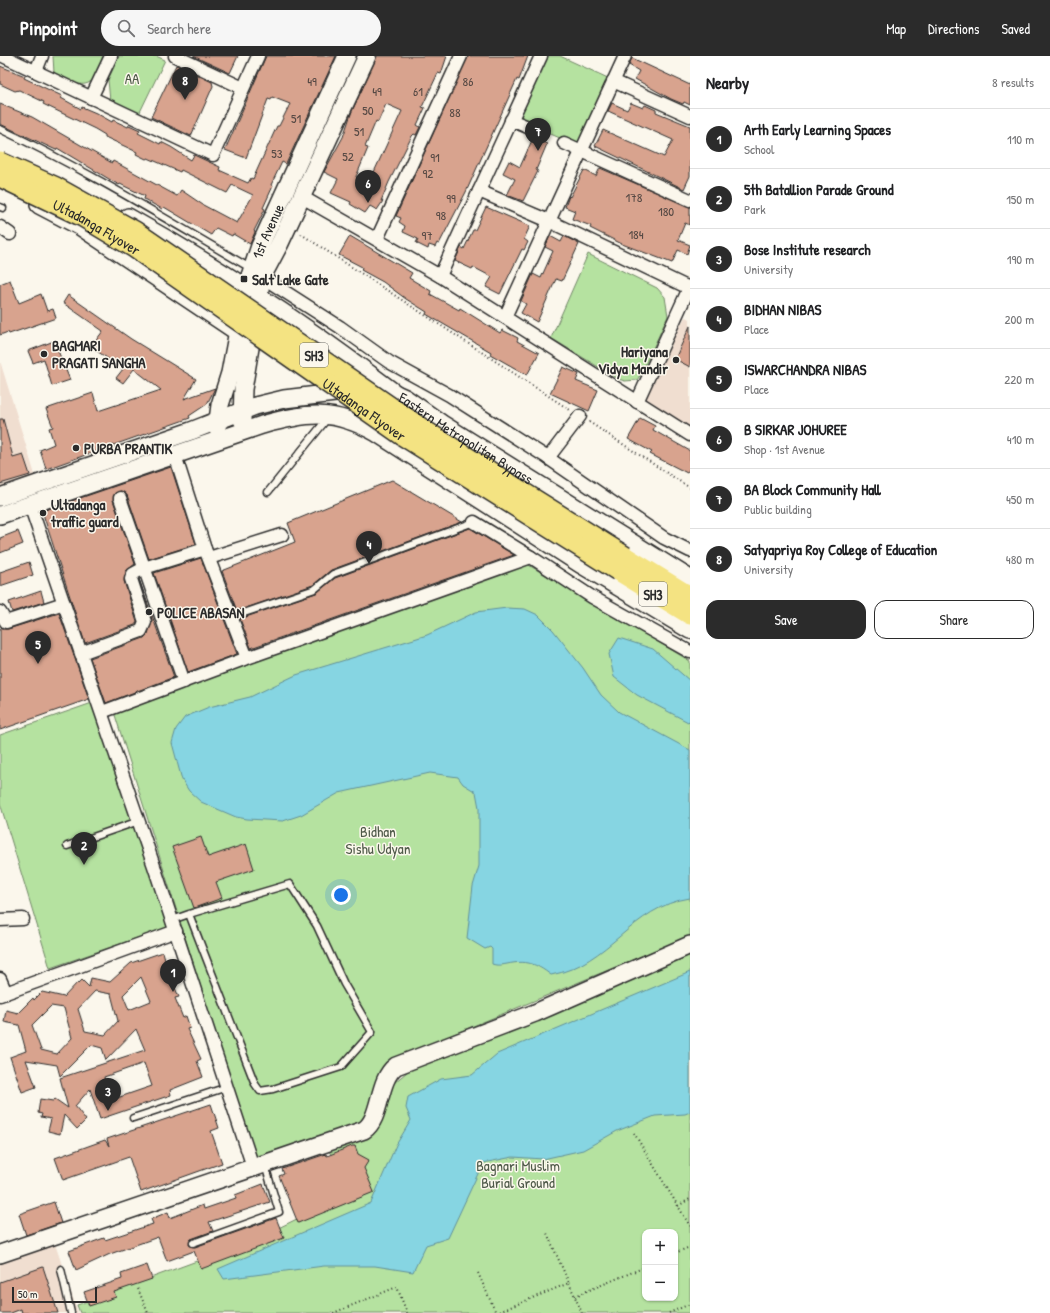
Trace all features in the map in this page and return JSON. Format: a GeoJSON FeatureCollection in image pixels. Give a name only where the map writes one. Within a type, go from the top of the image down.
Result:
{"type":"FeatureCollection","features":[{"type":"Feature","properties":{"kind":"main road","name":"1st Avenue"},"geometry":{"type":"LineString","coordinates":[[257,273],[260,246],[348,56]]}},
{"type":"Feature","properties":{"kind":"main road"},"geometry":{"type":"LineString","coordinates":[[217,440],[217,420],[230,373],[244,336],[257,273],[302,197],[367,56]]}},
{"type":"Feature","properties":{"kind":"main road"},"geometry":{"type":"LineString","coordinates":[[0,154],[87,195],[146,227],[253,293],[351,360],[396,394]]}},
{"type":"Feature","properties":{"kind":"main road","name":"Ultadanga Flyover"},"geometry":{"type":"LineString","coordinates":[[0,162],[67,193],[135,231],[621,563],[690,615]]}},
{"type":"Feature","properties":{"kind":"main road","name":"Ultadanga Flyover"},"geometry":{"type":"LineString","coordinates":[[0,177],[83,217],[133,247],[403,436],[621,563],[690,596]]}},
{"type":"Feature","properties":{"kind":"main road"},"geometry":{"type":"LineString","coordinates":[[0,186],[81,227],[244,336]]}},
{"type":"Feature","properties":{"kind":"main road"},"geometry":{"type":"LineString","coordinates":[[242,432],[241,412],[244,336]]}},
{"type":"Feature","properties":{"kind":"main road","name":"Eastern Metropolitan Bypass"},"geometry":{"type":"LineString","coordinates":[[0,497],[191,431],[255,406],[317,394],[352,391],[385,392],[396,394],[690,579]]}},
{"type":"Feature","properties":{"kind":"main road"},"geometry":{"type":"LineString","coordinates":[[0,515],[262,424],[292,416],[314,414],[330,415],[360,424],[377,433],[582,565],[690,630]]}},
{"type":"Feature","properties":{"kind":"main road"},"geometry":{"type":"LineString","coordinates":[[0,1254],[368,1128],[387,1075],[396,1066],[535,1014],[690,945]]}},
{"type":"Feature","properties":{"kind":"street"},"geometry":{"type":"LineString","coordinates":[[4,56],[213,155],[258,56]]}},
{"type":"Feature","properties":{"kind":"street"},"geometry":{"type":"LineString","coordinates":[[36,71],[42,56]]}},
{"type":"Feature","properties":{"kind":"street"},"geometry":{"type":"LineString","coordinates":[[91,98],[111,56]]}},
{"type":"Feature","properties":{"kind":"street"},"geometry":{"type":"LineString","coordinates":[[378,239],[461,56]]}},
{"type":"Feature","properties":{"kind":"street"},"geometry":{"type":"LineString","coordinates":[[440,276],[541,56]]}},
{"type":"Feature","properties":{"kind":"street"},"geometry":{"type":"LineString","coordinates":[[505,317],[625,56]]}},
{"type":"Feature","properties":{"kind":"street"},"geometry":{"type":"LineString","coordinates":[[182,57],[243,88]]}},
{"type":"Feature","properties":{"kind":"street"},"geometry":{"type":"LineString","coordinates":[[614,81],[690,116]]}},
{"type":"Feature","properties":{"kind":"street"},"geometry":{"type":"LineString","coordinates":[[511,120],[535,130]]}},
{"type":"Feature","properties":{"kind":"street"},"geometry":{"type":"LineString","coordinates":[[564,143],[690,200]]}},
{"type":"Feature","properties":{"kind":"street"},"geometry":{"type":"LineString","coordinates":[[479,191],[549,221],[690,287],[637,402]]}},
{"type":"Feature","properties":{"kind":"street"},"geometry":{"type":"LineString","coordinates":[[302,197],[378,239],[440,276],[690,435]]}},
{"type":"Feature","properties":{"kind":"street"},"geometry":{"type":"LineString","coordinates":[[257,273],[340,327],[389,362],[449,395],[548,458],[664,538],[690,551]]}},
{"type":"Feature","properties":{"kind":"street"},"geometry":{"type":"LineString","coordinates":[[548,458],[580,416]]}},
{"type":"Feature","properties":{"kind":"street"},"geometry":{"type":"LineString","coordinates":[[175,455],[207,553],[247,658]]}},
{"type":"Feature","properties":{"kind":"street"},"geometry":{"type":"LineString","coordinates":[[120,498],[184,682]]}},
{"type":"Feature","properties":{"kind":"street"},"geometry":{"type":"LineString","coordinates":[[30,505],[139,821],[227,1087],[259,1165]]}},
{"type":"Feature","properties":{"kind":"street"},"geometry":{"type":"LineString","coordinates":[[474,522],[592,597],[690,652]]}},
{"type":"Feature","properties":{"kind":"street"},"geometry":{"type":"LineString","coordinates":[[82,653],[141,631],[145,622],[131,579],[133,574],[144,568],[282,535]]}},
{"type":"Feature","properties":{"kind":"street"},"geometry":{"type":"LineString","coordinates":[[102,712],[247,658],[531,557]]}},
{"type":"Feature","properties":{"kind":"street"},"geometry":{"type":"LineString","coordinates":[[0,612],[6,622],[64,603]]}},
{"type":"Feature","properties":{"kind":"street"},"geometry":{"type":"LineString","coordinates":[[0,920],[23,919]]}},
{"type":"Feature","properties":{"kind":"street"},"geometry":{"type":"LineString","coordinates":[[0,979],[3,994],[174,926]]}},
{"type":"Feature","properties":{"kind":"lane"},"geometry":{"type":"LineString","coordinates":[[0,129],[53,154],[173,221],[257,273]]}},
{"type":"Feature","properties":{"kind":"lane"},"geometry":{"type":"LineString","coordinates":[[268,492],[330,415]]}},
{"type":"Feature","properties":{"kind":"lane"},"geometry":{"type":"LineString","coordinates":[[232,617],[315,589],[333,574],[474,522]]}},
{"type":"Feature","properties":{"kind":"lane"},"geometry":{"type":"LineString","coordinates":[[67,846],[139,821]]}},
{"type":"Feature","properties":{"kind":"lane"},"geometry":{"type":"LineString","coordinates":[[174,926],[189,914],[290,884],[317,926],[344,984],[372,1032],[341,1067],[273,1090],[260,1091],[255,1084],[189,914]]}},
{"type":"Feature","properties":{"kind":"lane"},"geometry":{"type":"LineString","coordinates":[[133,1118],[227,1087]]}},
{"type":"Feature","properties":{"kind":"lane"},"geometry":{"type":"LineString","coordinates":[[193,1243],[279,1212],[259,1165]]}},
{"type":"Feature","properties":{"kind":"lane"},"geometry":{"type":"LineString","coordinates":[[61,1269],[71,1313]]}},
{"type":"Feature","properties":{"kind":"path"},"geometry":{"type":"LineString","coordinates":[[300,234],[690,488]]}},
{"type":"Feature","properties":{"kind":"path"},"geometry":{"type":"LineString","coordinates":[[634,1133],[690,1226]]}},
{"type":"Feature","properties":{"kind":"path"},"geometry":{"type":"LineString","coordinates":[[678,1206],[690,1199]]}},
{"type":"Feature","properties":{"kind":"path"},"geometry":{"type":"LineString","coordinates":[[546,1231],[582,1313]]}},
{"type":"Feature","properties":{"kind":"path"},"geometry":{"type":"LineString","coordinates":[[678,1253],[690,1247]]}},
{"type":"Feature","properties":{"kind":"path"},"geometry":{"type":"LineString","coordinates":[[575,1296],[642,1268]]}},
{"type":"Feature","properties":{"kind":"path"},"geometry":{"type":"LineString","coordinates":[[478,1273],[496,1313],[569,1283]]}},
{"type":"Feature","properties":{"kind":"path"},"geometry":{"type":"LineString","coordinates":[[333,1313],[396,1287],[407,1313]]}},
{"type":"Feature","properties":{"kind":"path"},"geometry":{"type":"LineString","coordinates":[[138,1289],[148,1313]]}},
{"type":"Feature","properties":{"kind":"path"},"geometry":{"type":"LineString","coordinates":[[669,1313],[690,1304]]}},
{"type":"Feature","properties":{"kind":"shaded area","name":"Hariyana Vidya Mandir"},"geometry":{"type":"Polygon","coordinates":[[[685,317],[690,319],[690,430],[641,400],[685,317]]]}},
{"type":"Feature","properties":{"kind":"shaded area"},"geometry":{"type":"Polygon","coordinates":[[[0,361],[36,478],[0,491],[0,361]]]}},
{"type":"Feature","properties":{"kind":"shaded area"},"geometry":{"type":"Polygon","coordinates":[[[53,1238],[78,1313],[0,1313],[0,1260],[53,1238]]]}},
{"type":"Feature","properties":{"kind":"green space","name":"AA"},"geometry":{"type":"Polygon","coordinates":[[[53,56],[103,56],[92,80],[86,84],[77,84],[54,73],[53,56]]]}},
{"type":"Feature","properties":{"kind":"green space","name":"AA"},"geometry":{"type":"Polygon","coordinates":[[[119,56],[156,56],[165,60],[139,114],[110,101],[108,80],[119,56]]]}},
{"type":"Feature","properties":{"kind":"green space"},"geometry":{"type":"Polygon","coordinates":[[[544,56],[560,56],[610,79],[579,146],[515,119],[544,56]]]}},
{"type":"Feature","properties":{"kind":"green space"},"geometry":{"type":"Polygon","coordinates":[[[588,254],[657,288],[665,297],[668,316],[637,380],[625,381],[618,379],[551,338],[588,254]]]}},
{"type":"Feature","properties":{"kind":"green space","name":"Bidhan Sishu Udyan"},"geometry":{"type":"Polygon","coordinates":[[[527,564],[690,661],[690,936],[406,1054],[383,1092],[413,1067],[690,952],[690,1313],[80,1313],[77,1305],[254,1240],[309,1213],[335,1159],[323,1144],[255,1159],[114,712],[527,564]]]}},
{"type":"Feature","properties":{"kind":"green space"},"geometry":{"type":"Polygon","coordinates":[[[95,702],[169,927],[50,968],[0,803],[0,735],[95,702]]]}},
{"type":"Feature","properties":{"kind":"water"},"geometry":{"type":"Polygon","coordinates":[[[507,608],[525,609],[538,615],[553,630],[583,668],[601,695],[619,712],[690,750],[690,898],[670,903],[652,912],[589,960],[571,969],[551,975],[535,965],[520,962],[500,965],[492,964],[492,949],[490,947],[485,949],[467,938],[473,886],[479,866],[479,808],[476,792],[463,784],[458,777],[430,773],[339,793],[301,815],[283,821],[247,819],[236,817],[201,802],[189,791],[182,780],[172,743],[176,729],[185,717],[209,707],[250,697],[296,675],[427,635],[476,612],[507,608]]]}},
{"type":"Feature","properties":{"kind":"water"},"geometry":{"type":"Polygon","coordinates":[[[619,638],[653,649],[690,681],[690,720],[688,722],[637,695],[614,677],[609,654],[619,638]]]}},
{"type":"Feature","properties":{"kind":"water"},"geometry":{"type":"Polygon","coordinates":[[[690,972],[690,1112],[685,1114],[655,1116],[617,1131],[583,1150],[543,1159],[513,1157],[483,1163],[448,1238],[426,1245],[413,1272],[375,1266],[324,1266],[224,1279],[218,1269],[371,1203],[396,1145],[411,1120],[406,1108],[408,1097],[441,1079],[472,1075],[497,1054],[690,972]]]}},
{"type":"Feature","properties":{"kind":"building"},"geometry":{"type":"Polygon","coordinates":[[[193,56],[238,56],[230,73],[193,56]]]}},
{"type":"Feature","properties":{"kind":"building"},"geometry":{"type":"Polygon","coordinates":[[[266,56],[336,56],[286,164],[282,162],[271,185],[273,186],[263,208],[265,209],[254,231],[255,232],[250,244],[233,234],[232,236],[216,228],[211,235],[164,207],[162,209],[144,199],[145,196],[120,184],[119,185],[57,148],[56,150],[0,124],[0,104],[32,117],[112,163],[113,161],[177,196],[181,190],[203,205],[237,223],[253,195],[232,185],[227,193],[181,170],[180,172],[136,154],[137,152],[105,137],[105,135],[95,129],[43,104],[44,102],[19,90],[15,91],[0,84],[0,66],[25,76],[24,78],[62,96],[61,98],[81,109],[82,107],[112,122],[113,120],[128,127],[129,125],[140,130],[138,133],[160,144],[161,142],[171,147],[191,160],[194,155],[220,167],[219,170],[248,183],[251,178],[253,179],[277,126],[279,126],[290,104],[272,97],[271,100],[268,99],[246,158],[225,150],[266,56]]]}},
{"type":"Feature","properties":{"kind":"building"},"geometry":{"type":"Polygon","coordinates":[[[377,56],[447,56],[441,74],[438,73],[422,107],[425,108],[417,125],[420,127],[416,135],[414,134],[412,136],[389,182],[381,201],[383,201],[377,210],[370,206],[365,213],[350,204],[351,202],[331,193],[338,179],[324,172],[343,137],[352,111],[377,56]],[[386,104],[378,122],[376,121],[365,147],[368,148],[356,177],[369,183],[402,111],[386,104]]]}},
{"type":"Feature","properties":{"kind":"building"},"geometry":{"type":"Polygon","coordinates":[[[468,56],[528,56],[519,80],[517,79],[466,192],[439,244],[437,243],[435,247],[429,245],[428,249],[416,243],[418,239],[403,232],[405,226],[399,222],[401,218],[396,216],[468,56]]]}},
{"type":"Feature","properties":{"kind":"building"},"geometry":{"type":"Polygon","coordinates":[[[632,58],[690,85],[690,105],[671,99],[635,79],[639,71],[629,65],[632,58]]]}},
{"type":"Feature","properties":{"kind":"building"},"geometry":{"type":"Polygon","coordinates":[[[176,65],[212,82],[213,86],[191,136],[151,117],[176,65]]]}},
{"type":"Feature","properties":{"kind":"building"},"geometry":{"type":"Polygon","coordinates":[[[612,103],[627,110],[631,103],[643,108],[645,105],[656,110],[656,112],[690,126],[690,176],[684,189],[595,146],[603,130],[664,157],[673,140],[608,111],[612,103]]]}},
{"type":"Feature","properties":{"kind":"building"},"geometry":{"type":"Polygon","coordinates":[[[533,138],[547,144],[536,170],[538,171],[523,201],[507,195],[515,179],[503,173],[509,161],[520,167],[533,138]]]}},
{"type":"Feature","properties":{"kind":"building"},"geometry":{"type":"Polygon","coordinates":[[[600,168],[690,207],[690,225],[685,223],[678,240],[690,245],[687,254],[678,250],[672,263],[622,244],[590,228],[591,226],[572,219],[575,211],[565,207],[569,196],[570,197],[584,170],[596,176],[600,168]]]}},
{"type":"Feature","properties":{"kind":"building"},"geometry":{"type":"Polygon","coordinates":[[[486,207],[530,226],[524,239],[528,242],[524,250],[522,249],[500,294],[486,287],[492,277],[473,267],[472,269],[455,261],[461,247],[464,249],[473,230],[475,230],[486,207]]]}},
{"type":"Feature","properties":{"kind":"building"},"geometry":{"type":"Polygon","coordinates":[[[350,236],[412,273],[409,278],[431,291],[430,294],[459,310],[460,308],[500,333],[502,330],[518,338],[517,341],[539,353],[527,375],[426,314],[427,312],[383,282],[361,270],[362,267],[339,255],[350,236]]]}},
{"type":"Feature","properties":{"kind":"building"},"geometry":{"type":"Polygon","coordinates":[[[550,236],[561,242],[564,236],[579,244],[562,281],[556,279],[537,322],[521,313],[526,304],[521,301],[533,274],[541,278],[553,251],[545,247],[550,236]]]}},
{"type":"Feature","properties":{"kind":"building"},"geometry":{"type":"Polygon","coordinates":[[[10,280],[19,303],[41,294],[47,311],[53,309],[56,318],[9,334],[8,332],[0,335],[0,284],[10,280]]]}},
{"type":"Feature","properties":{"kind":"building"},"geometry":{"type":"Polygon","coordinates":[[[68,295],[131,339],[196,379],[184,399],[215,388],[207,404],[189,416],[190,418],[46,469],[40,450],[54,444],[49,428],[53,427],[46,409],[93,393],[98,411],[161,390],[134,369],[123,383],[116,378],[123,369],[91,347],[103,331],[63,303],[68,295]]]}},
{"type":"Feature","properties":{"kind":"building"},"geometry":{"type":"Polygon","coordinates":[[[690,326],[690,367],[675,359],[690,326]]]}},
{"type":"Feature","properties":{"kind":"building"},"geometry":{"type":"Polygon","coordinates":[[[54,341],[70,380],[52,386],[44,359],[33,363],[28,351],[54,341]]]}},
{"type":"Feature","properties":{"kind":"building"},"geometry":{"type":"Polygon","coordinates":[[[563,367],[579,374],[576,381],[598,390],[589,411],[550,393],[563,367]]]}},
{"type":"Feature","properties":{"kind":"building"},"geometry":{"type":"Polygon","coordinates":[[[640,418],[655,426],[653,430],[690,451],[690,468],[687,473],[650,454],[652,452],[628,439],[640,418]]]}},
{"type":"Feature","properties":{"kind":"building"},"geometry":{"type":"Polygon","coordinates":[[[0,419],[3,419],[13,457],[23,454],[30,475],[0,484],[0,419]]]}},
{"type":"Feature","properties":{"kind":"building"},"geometry":{"type":"Polygon","coordinates":[[[171,467],[196,544],[149,559],[127,495],[121,491],[115,493],[113,500],[135,564],[126,571],[124,581],[137,622],[135,625],[85,643],[42,511],[171,467]]]}},
{"type":"Feature","properties":{"kind":"building"},"geometry":{"type":"Polygon","coordinates":[[[392,480],[462,522],[331,570],[313,585],[237,611],[222,571],[295,542],[288,523],[392,480]]]}},
{"type":"Feature","properties":{"kind":"building"},"geometry":{"type":"Polygon","coordinates":[[[470,528],[514,555],[251,648],[240,619],[316,593],[335,578],[470,528]]]}},
{"type":"Feature","properties":{"kind":"building"},"geometry":{"type":"Polygon","coordinates":[[[18,531],[23,544],[0,553],[0,538],[18,531]]]}},
{"type":"Feature","properties":{"kind":"building"},"geometry":{"type":"Polygon","coordinates":[[[201,558],[237,654],[188,672],[154,573],[201,558]]]}},
{"type":"Feature","properties":{"kind":"building"},"geometry":{"type":"Polygon","coordinates":[[[29,562],[33,575],[0,586],[0,572],[29,562]]]}},
{"type":"Feature","properties":{"kind":"building"},"geometry":{"type":"Polygon","coordinates":[[[139,579],[174,677],[106,703],[90,658],[144,638],[148,634],[152,620],[139,579]]]}},
{"type":"Feature","properties":{"kind":"building"},"geometry":{"type":"Polygon","coordinates":[[[41,591],[44,602],[12,612],[9,602],[41,591]]]}},
{"type":"Feature","properties":{"kind":"building"},"geometry":{"type":"Polygon","coordinates":[[[59,613],[89,699],[0,730],[0,629],[8,629],[59,613]]]}},
{"type":"Feature","properties":{"kind":"building"},"geometry":{"type":"Polygon","coordinates":[[[201,837],[208,857],[246,844],[254,869],[216,882],[222,898],[194,908],[172,847],[201,837]]]}},
{"type":"Feature","properties":{"kind":"building"},"geometry":{"type":"Polygon","coordinates":[[[163,952],[171,979],[179,997],[175,998],[183,1018],[186,1016],[190,1028],[187,1029],[201,1059],[197,1061],[203,1077],[170,1090],[171,1095],[100,1119],[90,1089],[75,1106],[86,1120],[77,1129],[64,1115],[60,1134],[48,1131],[51,1119],[41,1117],[42,1114],[38,1113],[40,1099],[53,1101],[55,1099],[68,1108],[60,1078],[145,1050],[136,1029],[106,1060],[102,1048],[91,1045],[60,1076],[57,1065],[26,1060],[36,1087],[22,1092],[10,1057],[26,1051],[19,1025],[4,1022],[6,1010],[18,1013],[33,998],[34,1000],[42,992],[64,997],[78,982],[79,983],[82,980],[89,987],[91,978],[110,982],[131,963],[163,952]],[[141,977],[123,995],[129,1010],[151,1001],[141,977]],[[95,991],[78,1009],[85,1031],[105,1035],[118,1021],[111,994],[95,991]],[[51,1006],[32,1025],[41,1050],[57,1054],[72,1038],[64,1008],[51,1006]],[[144,1063],[104,1077],[111,1100],[152,1086],[144,1063]]]}},
{"type":"Feature","properties":{"kind":"building"},"geometry":{"type":"Polygon","coordinates":[[[211,1104],[219,1128],[211,1131],[222,1163],[141,1192],[129,1157],[63,1180],[55,1158],[105,1140],[109,1146],[107,1139],[211,1104]]]}},
{"type":"Feature","properties":{"kind":"building"},"geometry":{"type":"Polygon","coordinates":[[[355,1146],[358,1154],[369,1160],[364,1168],[374,1192],[298,1223],[279,1176],[284,1174],[282,1169],[326,1154],[327,1156],[355,1146]]]}},
{"type":"Feature","properties":{"kind":"building"},"geometry":{"type":"Polygon","coordinates":[[[263,1184],[270,1202],[209,1222],[213,1231],[191,1239],[189,1245],[195,1247],[276,1218],[284,1238],[201,1269],[194,1251],[167,1261],[158,1237],[110,1254],[76,1270],[69,1251],[104,1238],[105,1240],[153,1224],[151,1219],[168,1212],[170,1218],[203,1205],[204,1209],[236,1198],[235,1195],[263,1184]]]}},
{"type":"Feature","properties":{"kind":"building"},"geometry":{"type":"Polygon","coordinates":[[[54,1202],[61,1223],[26,1235],[19,1214],[54,1202]]]}},
{"type":"Feature","properties":{"kind":"building"},"geometry":{"type":"Polygon","coordinates":[[[147,1265],[152,1279],[114,1292],[116,1297],[89,1306],[84,1292],[122,1279],[121,1274],[147,1265]]]}},
{"type":"Feature","properties":{"kind":"building"},"geometry":{"type":"Polygon","coordinates":[[[43,1267],[58,1313],[22,1313],[21,1309],[11,1313],[0,1313],[0,1282],[43,1267]]]}},
{"type":"Feature","properties":{"kind":"place","name":"Satyapriya Roy College of Education"},"geometry":{"type":"Point","coordinates":[185,100]}},
{"type":"Feature","properties":{"kind":"place","name":"BA Block Community Hall"},"geometry":{"type":"Point","coordinates":[538,151]}},
{"type":"Feature","properties":{"kind":"place","name":"B SIRKAR JOHUREE"},"geometry":{"type":"Point","coordinates":[368,203]}},
{"type":"Feature","properties":{"kind":"place","name":"Salt Lake Gate"},"geometry":{"type":"Point","coordinates":[244,279]}},
{"type":"Feature","properties":{"kind":"place","name":"BAGMARI PRAGATI SANGHA"},"geometry":{"type":"Point","coordinates":[44,354]}},
{"type":"Feature","properties":{"kind":"place","name":"Hariyana Vidya Mandir"},"geometry":{"type":"Point","coordinates":[676,360]}},
{"type":"Feature","properties":{"kind":"place","name":"PURBA PRANTIK"},"geometry":{"type":"Point","coordinates":[76,448]}},
{"type":"Feature","properties":{"kind":"place","name":"Ultadanga traffic guard"},"geometry":{"type":"Point","coordinates":[43,513]}},
{"type":"Feature","properties":{"kind":"place","name":"BIDHAN NIBAS"},"geometry":{"type":"Point","coordinates":[369,564]}},
{"type":"Feature","properties":{"kind":"place","name":"POLICE ABASAN"},"geometry":{"type":"Point","coordinates":[149,612]}},
{"type":"Feature","properties":{"kind":"place","name":"ISWARCHANDRA NIBAS"},"geometry":{"type":"Point","coordinates":[38,664]}},
{"type":"Feature","properties":{"kind":"place","name":"5th Batallion Parade Ground"},"geometry":{"type":"Point","coordinates":[84,865]}},
{"type":"Feature","properties":{"kind":"place","name":"Arth Early Learning Spaces"},"geometry":{"type":"Point","coordinates":[173,992]}},
{"type":"Feature","properties":{"kind":"place","name":"Bose Institute research"},"geometry":{"type":"Point","coordinates":[108,1111]}},
{"type":"Feature","properties":{"kind":"park label","name":"Bagnari Muslim Burial Ground"},"geometry":{"type":"Point","coordinates":[518,1174]}}]}
